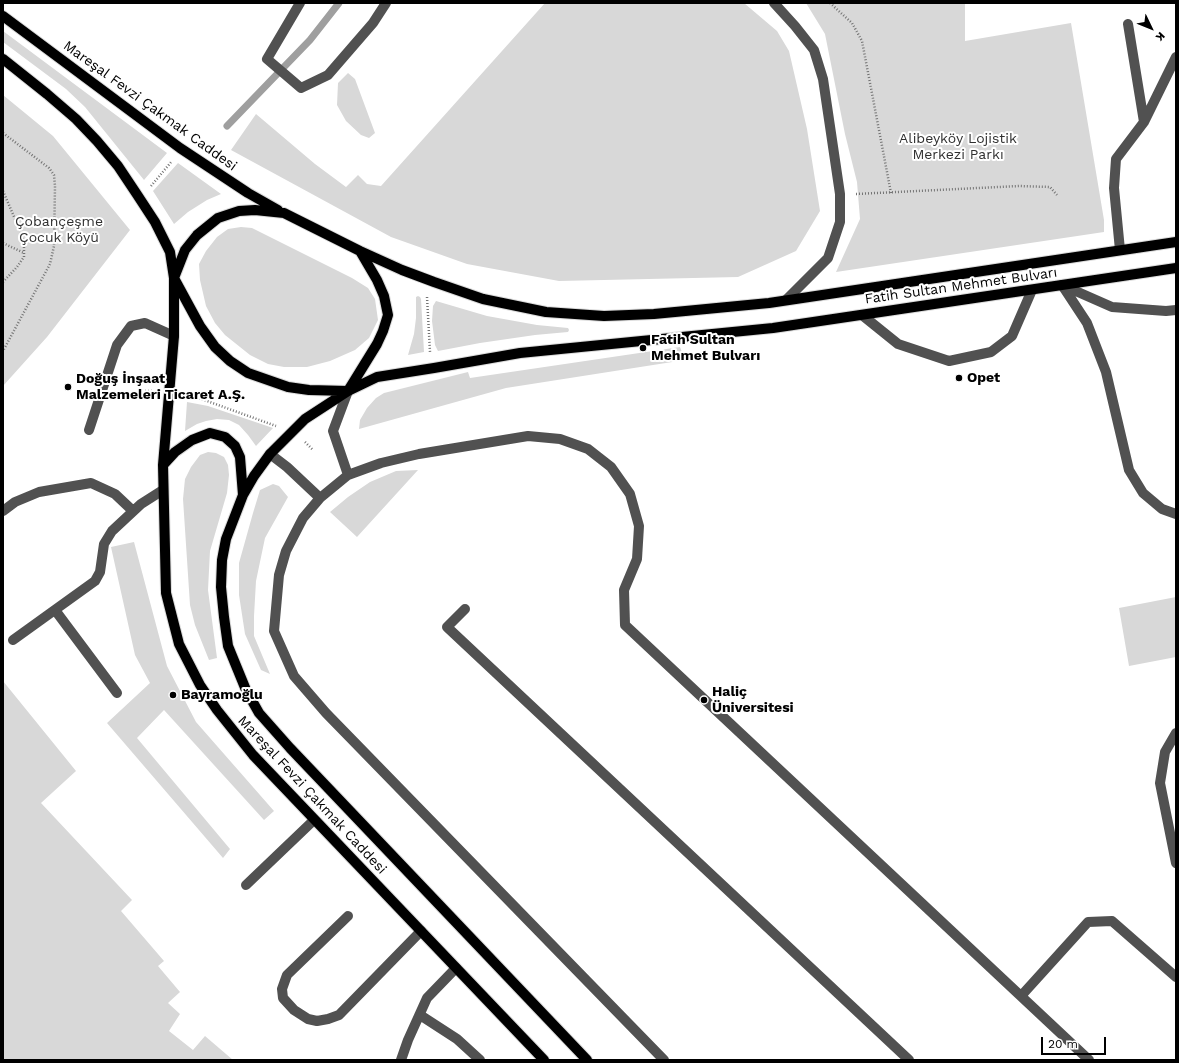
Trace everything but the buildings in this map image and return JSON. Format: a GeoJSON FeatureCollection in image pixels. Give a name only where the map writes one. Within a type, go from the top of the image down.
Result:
{"type":"FeatureCollection","features":[{"type":"Feature","properties":{"kind":"main road","name":"Mareşal Fevzi Çakmak Caddesi"},"geometry":{"type":"LineString","coordinates":[[3,16],[206,166],[248,193],[284,213],[360,251]]}},
{"type":"Feature","properties":{"kind":"main road","name":"Mareşal Fevzi Çakmak Caddesi"},"geometry":{"type":"LineString","coordinates":[[3,59],[76,119],[118,166],[155,222],[170,252],[174,278],[174,336],[163,465],[166,593],[179,644],[200,685],[217,710],[253,755],[544,1060]]}},
{"type":"Feature","properties":{"kind":"main road"},"geometry":{"type":"LineString","coordinates":[[284,213],[255,210],[239,211],[218,218],[197,235],[185,250],[174,278],[200,326],[215,347],[230,361],[248,373],[288,387],[309,390],[348,391],[377,344],[383,332],[388,314],[384,296],[377,280],[360,251]]}},
{"type":"Feature","properties":{"kind":"main road","name":"Fatih Sultan Mehmet Bulvarı"},"geometry":{"type":"LineString","coordinates":[[360,251],[434,282],[483,299],[546,312],[604,316],[646,314],[761,304],[957,276],[1176,242]]}},
{"type":"Feature","properties":{"kind":"main road","name":"Fatih Sultan Mehmet Bulvarı"},"geometry":{"type":"LineString","coordinates":[[348,391],[377,376],[520,353],[765,329],[1176,268]]}},
{"type":"Feature","properties":{"kind":"main road","name":"Mareşal Fevzi Çakmak Caddesi"},"geometry":{"type":"LineString","coordinates":[[348,391],[305,419],[270,454],[254,476],[243,495],[226,539],[222,560],[221,587],[228,646],[246,690],[259,713],[290,748],[587,1060]]}},
{"type":"Feature","properties":{"kind":"main road"},"geometry":{"type":"LineString","coordinates":[[163,465],[175,452],[192,440],[210,433],[225,437],[235,446],[240,457],[243,495]]}},
{"type":"Feature","properties":{"kind":"street"},"geometry":{"type":"LineString","coordinates":[[300,3],[267,59],[301,88],[328,75],[373,23],[386,3]]}},
{"type":"Feature","properties":{"kind":"street"},"geometry":{"type":"LineString","coordinates":[[774,3],[814,50],[823,79],[840,194],[840,222],[828,258],[786,300]]}},
{"type":"Feature","properties":{"kind":"street"},"geometry":{"type":"LineString","coordinates":[[1128,24],[1144,122]]}},
{"type":"Feature","properties":{"kind":"street"},"geometry":{"type":"LineString","coordinates":[[1120,250],[1114,188],[1116,159],[1144,122],[1176,57]]}},
{"type":"Feature","properties":{"kind":"street"},"geometry":{"type":"LineString","coordinates":[[1062,285],[1112,307],[1166,311],[1176,310]]}},
{"type":"Feature","properties":{"kind":"street"},"geometry":{"type":"LineString","coordinates":[[1062,285],[1087,323],[1106,372],[1129,470],[1142,493],[1162,509],[1176,514]]}},
{"type":"Feature","properties":{"kind":"street"},"geometry":{"type":"LineString","coordinates":[[862,315],[898,344],[949,361],[990,352],[1012,336],[1032,290]]}},
{"type":"Feature","properties":{"kind":"street"},"geometry":{"type":"LineString","coordinates":[[89,430],[117,346],[131,326],[145,323],[174,336]]}},
{"type":"Feature","properties":{"kind":"street"},"geometry":{"type":"LineString","coordinates":[[348,391],[333,431],[348,475]]}},
{"type":"Feature","properties":{"kind":"street"},"geometry":{"type":"LineString","coordinates":[[664,1060],[331,718],[294,676],[274,631],[279,576],[286,551],[303,518],[320,498],[348,475],[389,461],[528,436],[560,439],[588,449],[612,467],[630,494],[639,526],[637,559],[624,590],[625,625],[1089,1060]]}},
{"type":"Feature","properties":{"kind":"street"},"geometry":{"type":"LineString","coordinates":[[270,454],[287,467],[320,498]]}},
{"type":"Feature","properties":{"kind":"street"},"geometry":{"type":"LineString","coordinates":[[3,511],[15,502],[38,492],[91,483],[115,494],[133,511]]}},
{"type":"Feature","properties":{"kind":"street"},"geometry":{"type":"LineString","coordinates":[[13,640],[95,582],[100,572],[104,544],[112,531],[133,511],[163,490]]}},
{"type":"Feature","properties":{"kind":"street"},"geometry":{"type":"LineString","coordinates":[[466,609],[447,627],[909,1060]]}},
{"type":"Feature","properties":{"kind":"street"},"geometry":{"type":"LineString","coordinates":[[55,610],[116,692]]}},
{"type":"Feature","properties":{"kind":"street"},"geometry":{"type":"LineString","coordinates":[[1176,733],[1165,752],[1160,783],[1176,863]]}},
{"type":"Feature","properties":{"kind":"street"},"geometry":{"type":"LineString","coordinates":[[246,885],[314,820]]}},
{"type":"Feature","properties":{"kind":"street"},"geometry":{"type":"LineString","coordinates":[[348,916],[287,975],[282,989],[283,998],[294,1010],[308,1019],[317,1022],[339,1014],[421,932]]}},
{"type":"Feature","properties":{"kind":"street"},"geometry":{"type":"LineString","coordinates":[[1020,996],[1088,922],[1112,921],[1176,977]]}},
{"type":"Feature","properties":{"kind":"street"},"geometry":{"type":"LineString","coordinates":[[401,1060],[408,1040],[427,998],[456,968]]}},
{"type":"Feature","properties":{"kind":"street"},"geometry":{"type":"LineString","coordinates":[[420,1014],[457,1039],[480,1060]]}},
{"type":"Feature","properties":{"kind":"path"},"geometry":{"type":"LineString","coordinates":[[830,3],[852,23],[862,41],[891,193]]}},
{"type":"Feature","properties":{"kind":"path"},"geometry":{"type":"LineString","coordinates":[[3,133],[50,168],[54,175],[55,186],[54,246],[50,264],[3,351]]}},
{"type":"Feature","properties":{"kind":"path"},"geometry":{"type":"LineString","coordinates":[[151,187],[173,160]]}},
{"type":"Feature","properties":{"kind":"path"},"geometry":{"type":"LineString","coordinates":[[840,194],[891,193],[1019,186],[1050,187],[1057,195]]}},
{"type":"Feature","properties":{"kind":"path"},"geometry":{"type":"LineString","coordinates":[[3,191],[21,233],[24,245],[24,257],[3,282]]}},
{"type":"Feature","properties":{"kind":"path"},"geometry":{"type":"LineString","coordinates":[[3,243],[24,253]]}},
{"type":"Feature","properties":{"kind":"path"},"geometry":{"type":"LineString","coordinates":[[427,295],[430,356]]}},
{"type":"Feature","properties":{"kind":"path"},"geometry":{"type":"LineString","coordinates":[[145,391],[184,393],[292,432],[313,450]]}},
{"type":"Feature","properties":{"kind":"green space"},"geometry":{"type":"Polygon","coordinates":[[[545,3],[744,3],[777,31],[789,51],[807,129],[820,211],[796,251],[738,277],[559,281],[467,264],[391,237],[231,150],[256,114],[315,164],[346,187],[358,175],[367,184],[381,186],[545,3]]]}},
{"type":"Feature","properties":{"kind":"green space","name":"Alibeyköy Lojistik Merkezi Parkı"},"geometry":{"type":"Polygon","coordinates":[[[806,3],[965,3],[965,41],[1071,23],[1104,220],[1104,232],[836,272],[860,219],[857,182],[845,134],[825,34],[806,3]]]}},
{"type":"Feature","properties":{"kind":"green space"},"geometry":{"type":"Polygon","coordinates":[[[3,31],[167,153],[144,180],[85,107],[66,89],[3,42],[3,31]]]}},
{"type":"Feature","properties":{"kind":"green space"},"geometry":{"type":"Polygon","coordinates":[[[348,73],[355,79],[375,133],[369,138],[361,135],[346,121],[337,105],[338,83],[348,73]]]}},
{"type":"Feature","properties":{"kind":"green space","name":"Çobançeşme Çocuk Köyü"},"geometry":{"type":"Polygon","coordinates":[[[3,95],[53,136],[130,230],[47,337],[3,386],[3,95]]]}},
{"type":"Feature","properties":{"kind":"green space"},"geometry":{"type":"Polygon","coordinates":[[[178,163],[221,194],[207,200],[188,212],[174,224],[153,191],[178,163]]]}},
{"type":"Feature","properties":{"kind":"green space"},"geometry":{"type":"Polygon","coordinates":[[[241,227],[252,228],[352,278],[368,288],[375,299],[378,320],[369,338],[355,350],[330,361],[307,367],[284,367],[268,364],[250,355],[225,335],[215,323],[206,306],[200,280],[199,264],[206,251],[217,237],[228,229],[241,227]]]}},
{"type":"Feature","properties":{"kind":"green space"},"geometry":{"type":"Polygon","coordinates":[[[418,296],[421,299],[424,352],[408,355],[414,334],[416,297],[418,296]]]}},
{"type":"Feature","properties":{"kind":"green space"},"geometry":{"type":"Polygon","coordinates":[[[436,301],[487,316],[537,325],[568,328],[569,330],[568,332],[480,343],[438,351],[435,345],[432,321],[433,306],[436,301]]]}},
{"type":"Feature","properties":{"kind":"green space"},"geometry":{"type":"Polygon","coordinates":[[[680,347],[685,360],[506,388],[359,429],[360,420],[367,408],[376,398],[384,393],[468,372],[470,378],[680,347]]]}},
{"type":"Feature","properties":{"kind":"green space"},"geometry":{"type":"Polygon","coordinates":[[[187,402],[208,406],[273,428],[256,446],[239,425],[229,420],[217,419],[206,421],[185,431],[187,402]]]}},
{"type":"Feature","properties":{"kind":"green space"},"geometry":{"type":"Polygon","coordinates":[[[208,452],[216,453],[224,457],[228,465],[229,475],[227,493],[210,551],[208,590],[217,658],[209,660],[195,625],[190,605],[183,499],[185,479],[191,467],[200,455],[208,452]]]}},
{"type":"Feature","properties":{"kind":"green space"},"geometry":{"type":"Polygon","coordinates":[[[418,470],[357,537],[330,512],[370,482],[396,471],[418,470]]]}},
{"type":"Feature","properties":{"kind":"green space"},"geometry":{"type":"Polygon","coordinates":[[[273,484],[279,486],[288,497],[265,538],[256,581],[254,616],[254,636],[270,674],[261,670],[245,634],[239,595],[239,563],[260,490],[273,484]]]}},
{"type":"Feature","properties":{"kind":"green space"},"geometry":{"type":"Polygon","coordinates":[[[134,542],[167,666],[196,722],[274,811],[264,820],[164,710],[137,738],[230,849],[223,858],[107,723],[150,683],[135,655],[111,547],[134,542]]]}},
{"type":"Feature","properties":{"kind":"green space"},"geometry":{"type":"Polygon","coordinates":[[[1176,597],[1176,657],[1129,666],[1119,608],[1176,597]]]}},
{"type":"Feature","properties":{"kind":"green space"},"geometry":{"type":"Polygon","coordinates":[[[3,681],[76,771],[41,803],[132,900],[121,911],[164,961],[158,966],[180,992],[168,1003],[180,1014],[169,1031],[193,1050],[205,1036],[233,1060],[3,1060],[3,681]]]}},
{"type":"Feature","properties":{"kind":"waterway"},"geometry":{"type":"LineString","coordinates":[[227,126],[310,40],[339,3]]}},
{"type":"Feature","properties":{"kind":"place","name":"Fatih Sultan Mehmet Bulvarı"},"geometry":{"type":"Point","coordinates":[643,348]}},
{"type":"Feature","properties":{"kind":"place","name":"Opet"},"geometry":{"type":"Point","coordinates":[959,378]}},
{"type":"Feature","properties":{"kind":"place","name":"Doğuş İnşaat Malzemeleri Ticaret A.Ş."},"geometry":{"type":"Point","coordinates":[68,387]}},
{"type":"Feature","properties":{"kind":"place","name":"Bayramoğlu"},"geometry":{"type":"Point","coordinates":[173,695]}},
{"type":"Feature","properties":{"kind":"place","name":"Haliç Üniversitesi"},"geometry":{"type":"Point","coordinates":[704,700]}}]}
